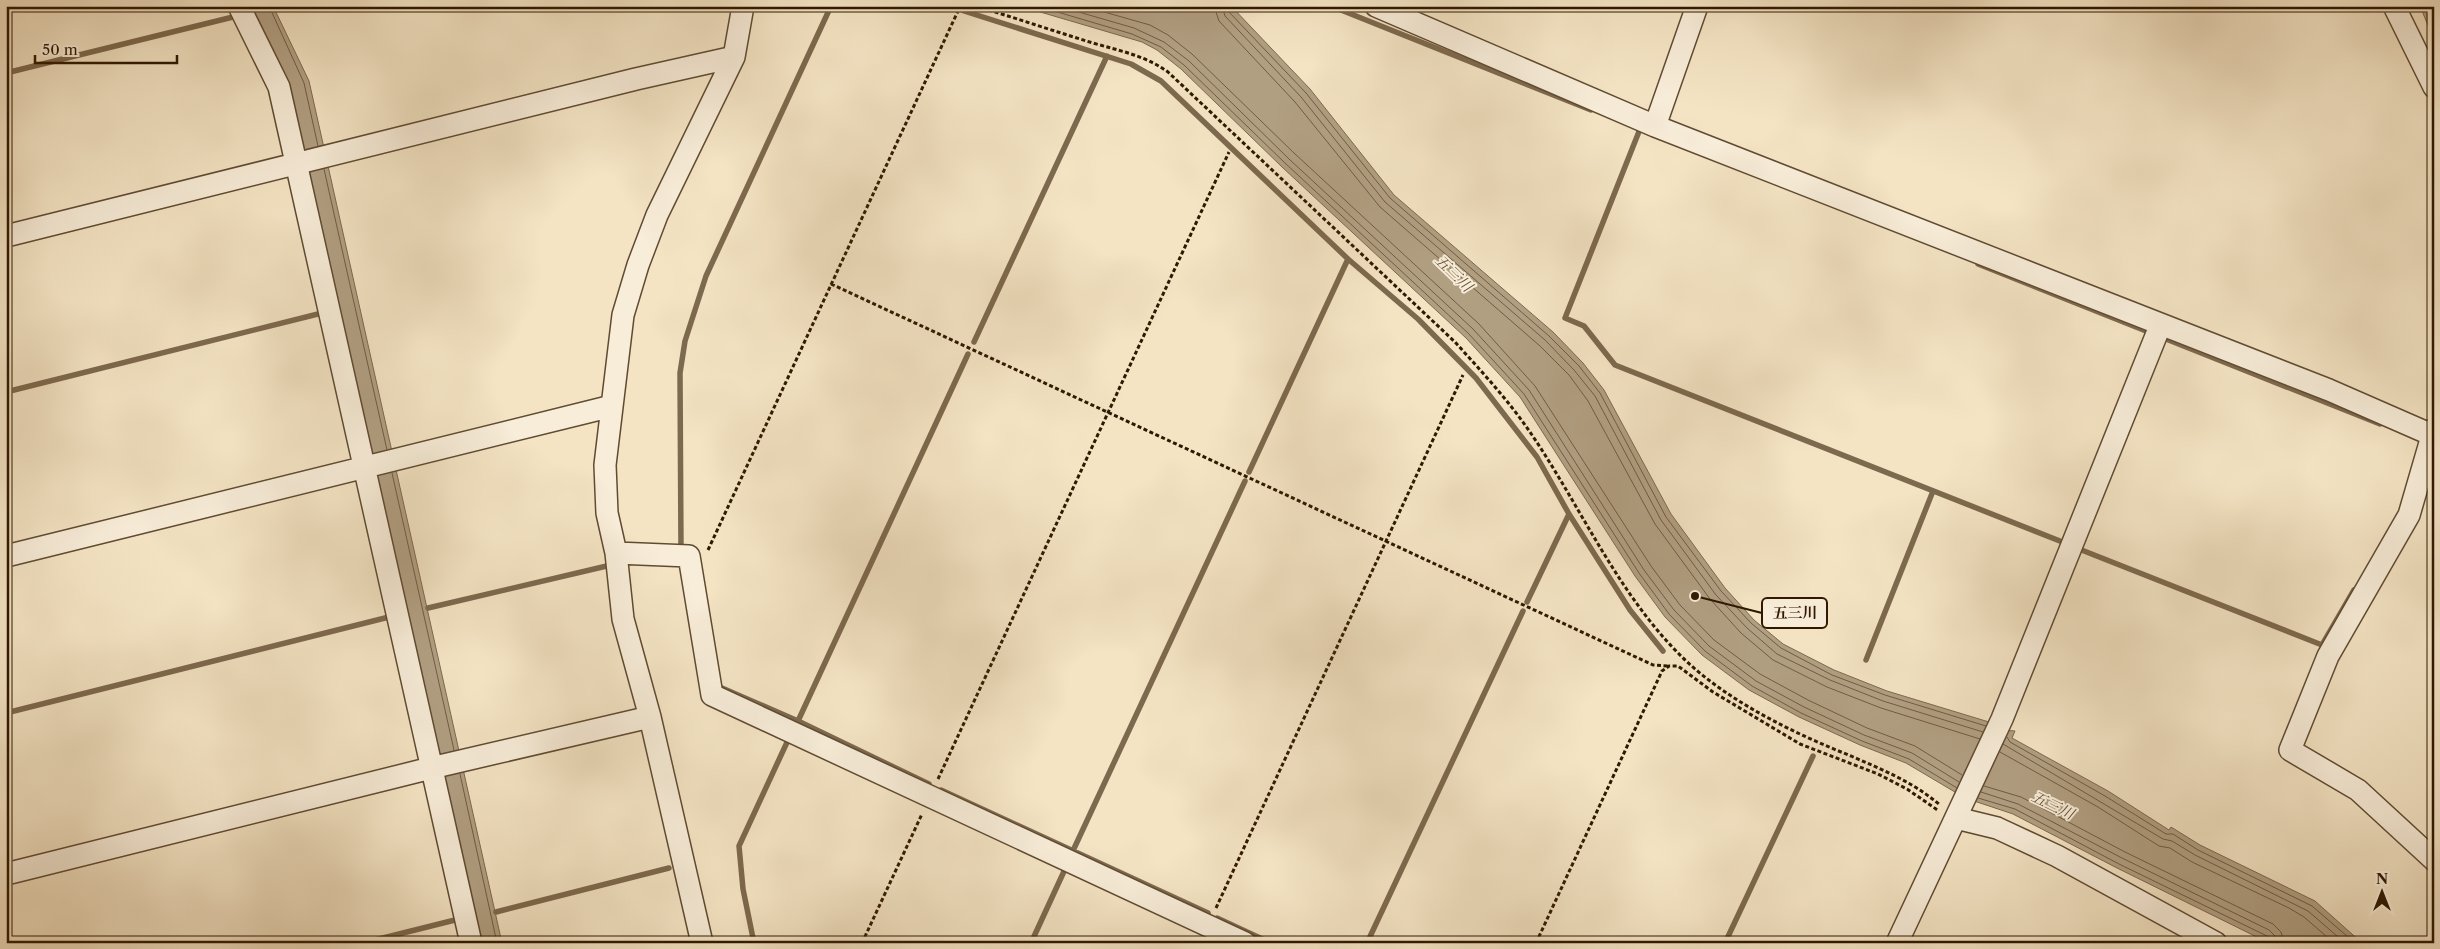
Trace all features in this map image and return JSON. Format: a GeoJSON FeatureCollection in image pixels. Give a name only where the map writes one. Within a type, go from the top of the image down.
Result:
{"type":"FeatureCollection","features":[{"type":"Feature","properties":{"kind":"street"},"geometry":{"type":"LineString","coordinates":[[239,6],[279,87],[471,943]]}},
{"type":"Feature","properties":{"kind":"street"},"geometry":{"type":"LineString","coordinates":[[702,943],[650,717],[623,619],[616,553],[607,513],[606,475],[623,315],[638,265],[657,215],[734,57],[743,6]]}},
{"type":"Feature","properties":{"kind":"street"},"geometry":{"type":"LineString","coordinates":[[1376,6],[1655,126],[2160,326],[2433,431],[2409,515],[2328,656],[2290,750],[2358,790],[2434,860]]}},
{"type":"Feature","properties":{"kind":"street"},"geometry":{"type":"LineString","coordinates":[[1655,126],[1697,6]]}},
{"type":"Feature","properties":{"kind":"street"},"geometry":{"type":"LineString","coordinates":[[2394,6],[2434,87]]}},
{"type":"Feature","properties":{"kind":"street"},"geometry":{"type":"LineString","coordinates":[[6,236],[636,79],[734,57]]}},
{"type":"Feature","properties":{"kind":"street"},"geometry":{"type":"LineString","coordinates":[[1897,943],[2002,719],[2160,326]]}},
{"type":"Feature","properties":{"kind":"street"},"geometry":{"type":"LineString","coordinates":[[6,556],[365,466],[494,437],[612,406]]}},
{"type":"Feature","properties":{"kind":"street"},"geometry":{"type":"LineString","coordinates":[[616,553],[689,556],[712,695],[1245,943]]}},
{"type":"Feature","properties":{"kind":"street"},"geometry":{"type":"LineString","coordinates":[[6,874],[431,768],[650,717]]}},
{"type":"Feature","properties":{"kind":"street"},"geometry":{"type":"LineString","coordinates":[[1956,818],[1997,828],[2057,856],[2216,943]]}},
{"type":"Feature","properties":{"kind":"path"},"geometry":{"type":"LineString","coordinates":[[976,6],[1105,47],[1134,53],[1152,61],[1168,72],[1455,342],[1494,386],[1532,435],[1599,547],[1629,592],[1657,630],[1682,657],[1718,689],[1804,734],[1880,767],[1915,786],[1956,818]]}},
{"type":"Feature","properties":{"kind":"path"},"geometry":{"type":"LineString","coordinates":[[689,556],[705,556],[958,11]]}},
{"type":"Feature","properties":{"kind":"path"},"geometry":{"type":"LineString","coordinates":[[862,943],[1229,152]]}},
{"type":"Feature","properties":{"kind":"path"},"geometry":{"type":"LineString","coordinates":[[831,284],[1653,665],[1678,666],[1713,692],[1800,744],[1840,761],[1878,774],[1907,789],[1936,810],[1956,818]]}},
{"type":"Feature","properties":{"kind":"path"},"geometry":{"type":"LineString","coordinates":[[1208,925],[1463,375]]}},
{"type":"Feature","properties":{"kind":"path"},"geometry":{"type":"LineString","coordinates":[[1536,943],[1662,671],[1669,666]]}},
{"type":"Feature","properties":{"kind":"water"},"geometry":{"type":"Polygon","coordinates":[[[246,6],[273,6],[309,81],[502,943],[476,943],[289,103],[246,6]]]}},
{"type":"Feature","properties":{"kind":"water"},"geometry":{"type":"Polygon","coordinates":[[[1020,6],[1231,6],[1310,89],[1394,195],[1553,332],[1583,363],[1604,390],[1671,514],[1725,588],[1754,620],[1783,644],[1834,670],[1887,691],[1989,722],[2003,730],[2015,731],[2012,738],[2108,791],[2169,830],[2171,827],[2200,845],[2315,901],[2362,943],[2269,943],[2013,814],[1965,798],[1906,763],[1860,745],[1799,717],[1749,690],[1702,655],[1665,617],[1635,576],[1520,397],[1466,338],[1282,167],[1181,69],[1157,50],[1142,42],[1020,6]]]}},
{"type":"Feature","properties":{"kind":"water"},"geometry":{"type":"Polygon","coordinates":[[[2420,6],[2434,6],[2434,40],[2420,6]]]}},
{"type":"Feature","properties":{"kind":"water"},"geometry":{"type":"Polygon","coordinates":[[[2434,459],[2434,547],[2428,503],[2434,459]]]}},
{"type":"Feature","properties":{"kind":"waterway"},"geometry":{"type":"LineString","coordinates":[[274,8],[281,6]]}},
{"type":"Feature","properties":{"kind":"waterway"},"geometry":{"type":"LineString","coordinates":[[681,551],[680,373],[685,341],[706,276],[831,6]]}},
{"type":"Feature","properties":{"kind":"waterway"},"geometry":{"type":"LineString","coordinates":[[1331,6],[1591,110]]}},
{"type":"Feature","properties":{"kind":"waterway"},"geometry":{"type":"LineString","coordinates":[[964,11],[1131,64],[1161,81],[1348,259],[1418,319],[1476,378],[1537,457],[1569,514],[1630,610],[1663,651]]}},
{"type":"Feature","properties":{"kind":"waterway"},"geometry":{"type":"LineString","coordinates":[[6,73],[237,16]]}},
{"type":"Feature","properties":{"kind":"waterway"},"geometry":{"type":"LineString","coordinates":[[974,342],[1107,56]]}},
{"type":"Feature","properties":{"kind":"waterway"},"geometry":{"type":"LineString","coordinates":[[1640,129],[1565,318],[1584,326],[1615,365],[2065,543]]}},
{"type":"Feature","properties":{"kind":"waterway"},"geometry":{"type":"LineString","coordinates":[[1249,472],[1348,259]]}},
{"type":"Feature","properties":{"kind":"waterway"},"geometry":{"type":"LineString","coordinates":[[1978,264],[2146,331]]}},
{"type":"Feature","properties":{"kind":"waterway"},"geometry":{"type":"LineString","coordinates":[[6,392],[322,313]]}},
{"type":"Feature","properties":{"kind":"waterway"},"geometry":{"type":"LineString","coordinates":[[2166,339],[2380,424]]}},
{"type":"Feature","properties":{"kind":"waterway"},"geometry":{"type":"LineString","coordinates":[[798,721],[968,354]]}},
{"type":"Feature","properties":{"kind":"waterway"},"geometry":{"type":"LineString","coordinates":[[1071,855],[1245,481]]}},
{"type":"Feature","properties":{"kind":"waterway"},"geometry":{"type":"LineString","coordinates":[[1866,660],[1933,491]]}},
{"type":"Feature","properties":{"kind":"waterway"},"geometry":{"type":"LineString","coordinates":[[1527,602],[1569,514]]}},
{"type":"Feature","properties":{"kind":"waterway"},"geometry":{"type":"LineString","coordinates":[[2079,549],[2322,645],[2354,590]]}},
{"type":"Feature","properties":{"kind":"waterway"},"geometry":{"type":"LineString","coordinates":[[428,608],[611,565]]}},
{"type":"Feature","properties":{"kind":"waterway"},"geometry":{"type":"LineString","coordinates":[[1367,943],[1523,611]]}},
{"type":"Feature","properties":{"kind":"waterway"},"geometry":{"type":"LineString","coordinates":[[6,713],[393,616]]}},
{"type":"Feature","properties":{"kind":"waterway"},"geometry":{"type":"LineString","coordinates":[[722,688],[798,721],[929,784]]}},
{"type":"Feature","properties":{"kind":"waterway"},"geometry":{"type":"LineString","coordinates":[[754,943],[743,889],[739,846],[789,738]]}},
{"type":"Feature","properties":{"kind":"waterway"},"geometry":{"type":"LineString","coordinates":[[1725,943],[1813,756]]}},
{"type":"Feature","properties":{"kind":"waterway"},"geometry":{"type":"LineString","coordinates":[[941,790],[1208,913]]}},
{"type":"Feature","properties":{"kind":"waterway"},"geometry":{"type":"LineString","coordinates":[[1031,943],[1066,867]]}},
{"type":"Feature","properties":{"kind":"waterway"},"geometry":{"type":"LineString","coordinates":[[496,912],[669,868]]}},
{"type":"Feature","properties":{"kind":"waterway"},"geometry":{"type":"LineString","coordinates":[[1217,918],[1271,943]]}},
{"type":"Feature","properties":{"kind":"waterway"},"geometry":{"type":"LineString","coordinates":[[363,943],[459,919]]}},
{"type":"Feature","properties":{"kind":"place","name":"五三川"},"geometry":{"type":"Point","coordinates":[1695,596]}}]}
